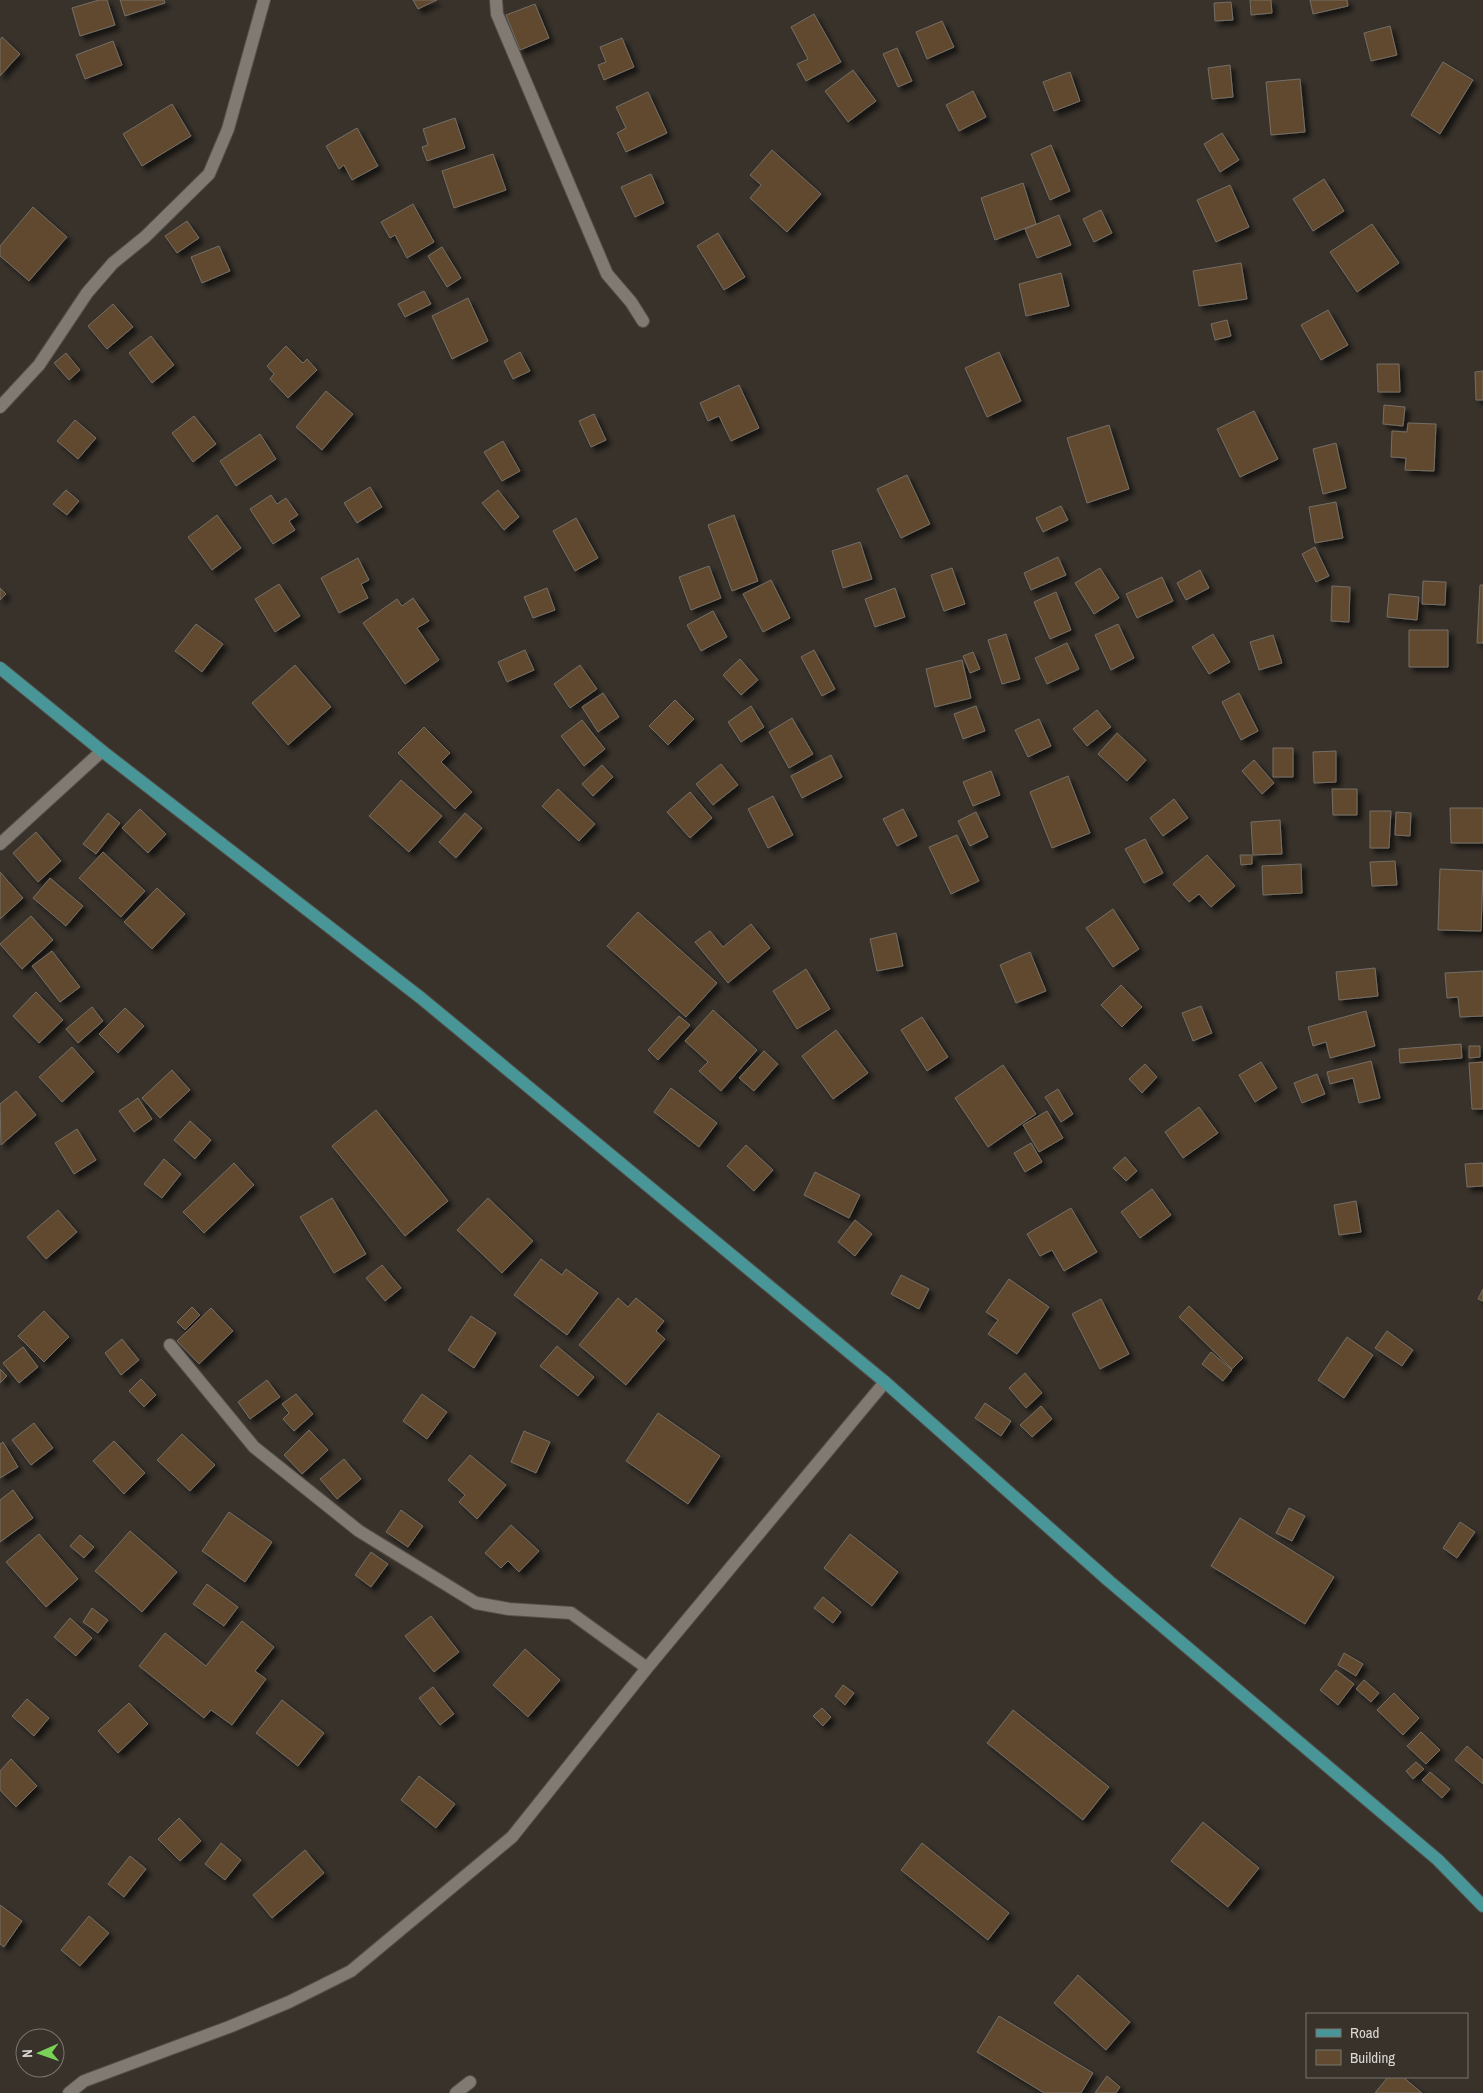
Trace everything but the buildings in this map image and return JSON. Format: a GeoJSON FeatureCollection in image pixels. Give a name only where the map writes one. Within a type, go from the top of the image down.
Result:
{"type":"FeatureCollection","features":[{"type":"Feature","properties":{"kind":"main road"},"geometry":{"type":"LineString","coordinates":[[0,668],[102,752],[421,998],[885,1382],[1109,1581],[1438,1860],[1483,1906]]}},
{"type":"Feature","properties":{"kind":"street"},"geometry":{"type":"LineString","coordinates":[[0,407],[38,365],[87,292],[113,264],[145,237],[209,174],[228,128],[264,0]]}},
{"type":"Feature","properties":{"kind":"street"},"geometry":{"type":"LineString","coordinates":[[496,0],[497,14],[607,274],[626,295],[643,321]]}},
{"type":"Feature","properties":{"kind":"street"},"geometry":{"type":"LineString","coordinates":[[0,844],[102,752]]}},
{"type":"Feature","properties":{"kind":"street"},"geometry":{"type":"LineString","coordinates":[[170,1345],[254,1447],[359,1531],[476,1602],[509,1609],[571,1613],[647,1668]]}},
{"type":"Feature","properties":{"kind":"street"},"geometry":{"type":"LineString","coordinates":[[69,2093],[84,2082],[229,2027],[289,2002],[352,1971],[512,1837],[647,1668],[885,1382]]}},
{"type":"Feature","properties":{"kind":"street"},"geometry":{"type":"LineString","coordinates":[[456,2093],[470,2082]]}}]}
